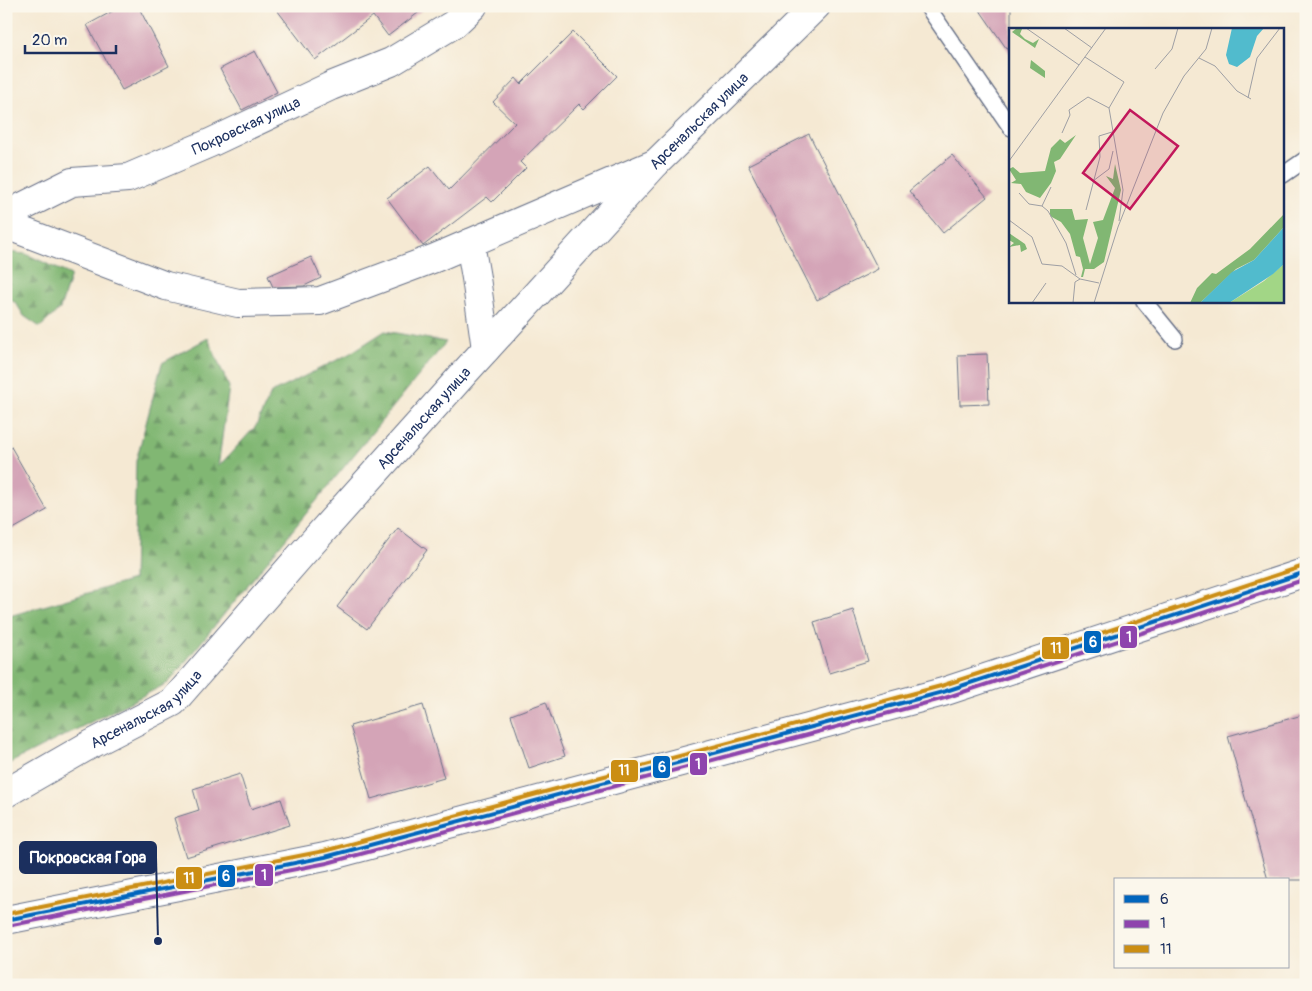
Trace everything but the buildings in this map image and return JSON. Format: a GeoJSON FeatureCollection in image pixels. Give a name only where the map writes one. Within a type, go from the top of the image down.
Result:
{"type":"FeatureCollection","features":[{"type":"Feature","properties":{"kind":"street","name":"Покровская улица"},"geometry":{"type":"LineString","coordinates":[[6,215],[72,182],[128,178],[210,143],[331,86],[391,62],[454,24],[473,6]]}},
{"type":"Feature","properties":{"kind":"street","name":"Арсенальская улица"},"geometry":{"type":"LineString","coordinates":[[6,793],[86,747],[173,702],[302,554],[656,163],[816,6]]}},
{"type":"Feature","properties":{"kind":"street"},"geometry":{"type":"LineString","coordinates":[[6,226],[166,286],[238,303],[320,301],[435,258],[656,163]]}},
{"type":"Feature","properties":{"kind":"street"},"geometry":{"type":"LineString","coordinates":[[470,243],[486,349]]}},
{"type":"Feature","properties":{"kind":"street"},"geometry":{"type":"LineString","coordinates":[[6,920],[325,856],[934,695],[1306,572]]}},
{"type":"Feature","properties":{"kind":"lane"},"geometry":{"type":"LineString","coordinates":[[927,6],[1009,125]]}},
{"type":"Feature","properties":{"kind":"lane"},"geometry":{"type":"LineString","coordinates":[[1284,174],[1306,159]]}},
{"type":"Feature","properties":{"kind":"lane"},"geometry":{"type":"LineString","coordinates":[[1145,302],[1175,339]]}},
{"type":"Feature","properties":{"kind":"green space"},"geometry":{"type":"Polygon","coordinates":[[[6,252],[26,254],[71,275],[60,309],[40,327],[24,316],[16,303],[6,297],[6,252]]]}},
{"type":"Feature","properties":{"kind":"green space"},"geometry":{"type":"Polygon","coordinates":[[[385,331],[446,342],[168,683],[6,765],[6,617],[133,580],[136,461],[162,363],[208,338],[229,387],[218,467],[256,426],[271,393],[349,354],[385,331]]]}},
{"type":"Feature","properties":{"kind":"transit line","name":"11"},"geometry":{"type":"LineString","coordinates":[[6,914],[324,851],[941,686],[1304,566]]}},
{"type":"Feature","properties":{"kind":"transit line","name":"6"},"geometry":{"type":"LineString","coordinates":[[6,920],[325,857],[943,692],[1306,572]]}},
{"type":"Feature","properties":{"kind":"transit line","name":"1"},"geometry":{"type":"LineString","coordinates":[[7,926],[327,863],[945,698],[1306,579]]}},
{"type":"Feature","properties":{"kind":"place","name":"Покровская Гора"},"geometry":{"type":"Point","coordinates":[158,941]}}]}
